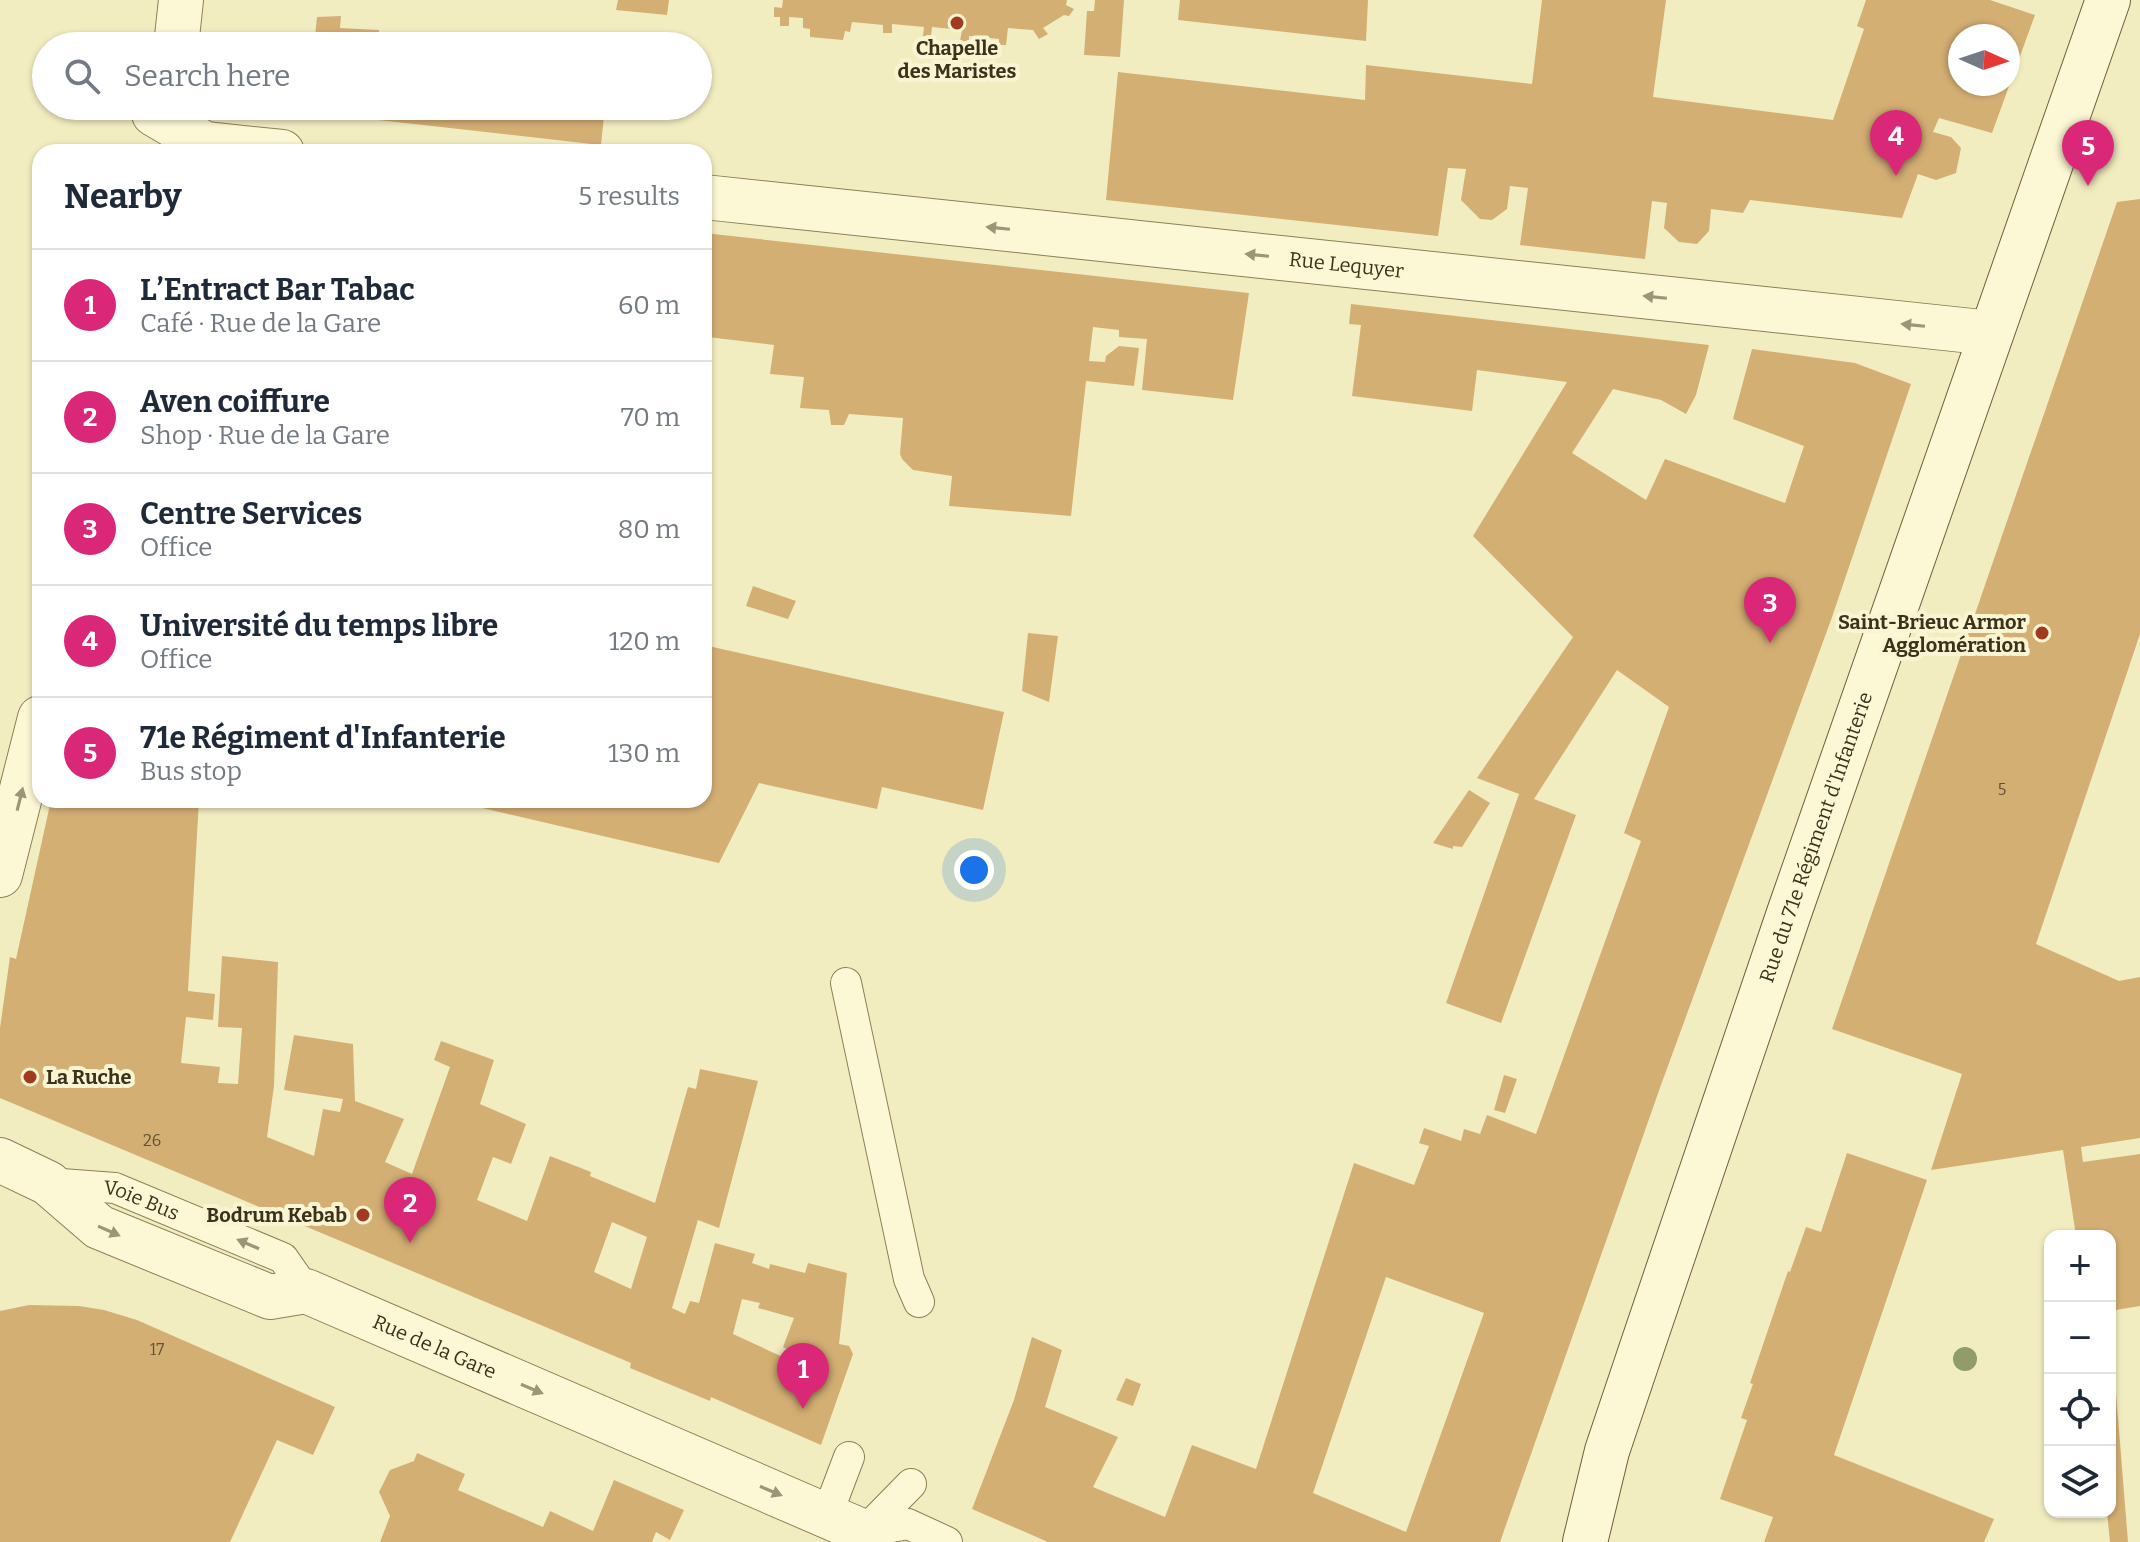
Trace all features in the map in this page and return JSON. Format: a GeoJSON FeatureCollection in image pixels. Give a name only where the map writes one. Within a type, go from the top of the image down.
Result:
{"type":"FeatureCollection","features":[{"type":"Feature","properties":{"kind":"street"},"geometry":{"type":"LineString","coordinates":[[178,32],[181,0]]}},
{"type":"Feature","properties":{"kind":"street","name":"Rue du 71e Régiment d'Infanterie"},"geometry":{"type":"LineString","coordinates":[[1585,1542],[1611,1437],[1788,916],[2108,0]]}},
{"type":"Feature","properties":{"kind":"street"},"geometry":{"type":"LineString","coordinates":[[152,124],[205,144]]}},
{"type":"Feature","properties":{"kind":"street","name":"Rue Lequyer"},"geometry":{"type":"LineString","coordinates":[[712,198],[1991,333]]}},
{"type":"Feature","properties":{"kind":"street"},"geometry":{"type":"LineString","coordinates":[[0,875],[32,749]]}},
{"type":"Feature","properties":{"kind":"street","name":"Rue de la Gare"},"geometry":{"type":"LineString","coordinates":[[0,1160],[48,1183],[99,1227],[270,1297],[306,1291],[854,1530]]}},
{"type":"Feature","properties":{"kind":"lane"},"geometry":{"type":"LineString","coordinates":[[846,983],[909,1279],[919,1302]]}},
{"type":"Feature","properties":{"kind":"lane"},"geometry":{"type":"LineString","coordinates":[[849,1457],[854,1530]]}},
{"type":"Feature","properties":{"kind":"lane"},"geometry":{"type":"LineString","coordinates":[[854,1530],[911,1484]]}},
{"type":"Feature","properties":{"kind":"lane"},"geometry":{"type":"LineString","coordinates":[[854,1530],[908,1524],[947,1542]]}},
{"type":"Feature","properties":{"kind":"building"},"geometry":{"type":"Polygon","coordinates":[[[618,0],[669,0],[667,15],[616,10],[618,0]]]}},
{"type":"Feature","properties":{"kind":"building","name":"Chapelle des Maristes"},"geometry":{"type":"Polygon","coordinates":[[[783,0],[1067,0],[1066,5],[1074,9],[1069,16],[1064,15],[1043,28],[1048,34],[1039,39],[1033,30],[1008,28],[1006,45],[999,45],[999,39],[969,36],[969,41],[960,41],[962,30],[932,27],[931,36],[923,36],[924,27],[892,24],[892,33],[883,33],[883,25],[852,22],[850,32],[845,31],[843,40],[810,37],[810,29],[803,28],[803,18],[789,17],[789,26],[780,26],[780,17],[774,17],[774,7],[782,8],[783,0]]]}},
{"type":"Feature","properties":{"kind":"building"},"geometry":{"type":"Polygon","coordinates":[[[1095,0],[1124,0],[1120,57],[1084,55],[1087,11],[1094,11],[1095,0]]]}},
{"type":"Feature","properties":{"kind":"building"},"geometry":{"type":"Polygon","coordinates":[[[1180,0],[1368,0],[1366,41],[1178,20],[1180,0]]]}},
{"type":"Feature","properties":{"kind":"building"},"geometry":{"type":"Polygon","coordinates":[[[1542,0],[1666,0],[1653,97],[1833,120],[1864,29],[1857,26],[1866,0],[1990,0],[2035,15],[2020,56],[2020,24],[1948,24],[1948,96],[2005,96],[1992,133],[1939,118],[1933,132],[1951,137],[1961,148],[1956,173],[1936,180],[1918,174],[1902,218],[1750,200],[1743,213],[1711,209],[1709,231],[1697,244],[1679,242],[1664,228],[1667,203],[1652,201],[1645,259],[1520,245],[1528,188],[1510,186],[1507,209],[1492,220],[1480,219],[1461,200],[1466,169],[1448,168],[1438,236],[1106,200],[1118,72],[1365,100],[1366,65],[1532,84],[1542,0]]]}},
{"type":"Feature","properties":{"kind":"building"},"geometry":{"type":"Polygon","coordinates":[[[341,16],[340,28],[379,32],[315,32],[317,17],[341,16]]]}},
{"type":"Feature","properties":{"kind":"building"},"geometry":{"type":"Polygon","coordinates":[[[378,120],[604,120],[601,144],[378,120]]]}},
{"type":"Feature","properties":{"kind":"building"},"geometry":{"type":"Polygon","coordinates":[[[2140,199],[2140,634],[2036,944],[2119,981],[2140,977],[2140,1138],[2081,1147],[2083,1162],[2140,1154],[2140,1306],[2116,1310],[2116,1230],[2075,1230],[2063,1150],[1931,1170],[1962,1074],[1832,1029],[2117,202],[2140,199]]]}},
{"type":"Feature","properties":{"kind":"building"},"geometry":{"type":"Polygon","coordinates":[[[712,234],[1249,293],[1233,400],[1142,390],[1147,339],[1119,337],[1119,330],[1093,327],[1089,361],[1105,362],[1106,356],[1119,346],[1139,348],[1134,386],[1086,381],[1071,516],[949,506],[952,476],[913,470],[902,459],[903,418],[849,414],[844,425],[831,425],[829,410],[800,408],[804,377],[770,374],[774,345],[712,337],[712,234]]]}},
{"type":"Feature","properties":{"kind":"building"},"geometry":{"type":"Polygon","coordinates":[[[1351,304],[1709,345],[1696,395],[1686,414],[1661,400],[1613,389],[1572,453],[1646,500],[1665,459],[1785,503],[1804,446],[1733,419],[1752,349],[1855,363],[1911,384],[1831,620],[1661,1085],[1500,1542],[1048,1542],[972,1509],[1014,1400],[1032,1337],[1062,1350],[1045,1407],[1118,1437],[1093,1487],[1165,1517],[1192,1445],[1256,1469],[1354,1163],[1414,1185],[1429,1146],[1419,1143],[1424,1128],[1461,1141],[1464,1129],[1480,1134],[1487,1115],[1536,1134],[1641,841],[1624,833],[1669,707],[1617,670],[1534,799],[1576,815],[1501,1023],[1446,1003],[1519,794],[1477,778],[1573,637],[1473,536],[1567,382],[1477,370],[1472,411],[1352,396],[1361,325],[1349,324],[1351,304]],[[1386,1277],[1313,1493],[1406,1532],[1484,1313],[1386,1277]]]}},
{"type":"Feature","properties":{"kind":"building"},"geometry":{"type":"Polygon","coordinates":[[[753,586],[796,601],[788,619],[746,606],[753,586]]]}},
{"type":"Feature","properties":{"kind":"building"},"geometry":{"type":"Polygon","coordinates":[[[1028,633],[1058,636],[1049,702],[1022,691],[1028,633]]]}},
{"type":"Feature","properties":{"kind":"building"},"geometry":{"type":"Polygon","coordinates":[[[712,647],[1004,712],[983,810],[882,787],[877,809],[759,783],[719,863],[482,808],[712,808],[712,647]]]}},
{"type":"Feature","properties":{"kind":"building"},"geometry":{"type":"Polygon","coordinates":[[[1469,790],[1490,803],[1462,847],[1453,846],[1453,849],[1433,843],[1469,790]]]}},
{"type":"Feature","properties":{"kind":"building"},"geometry":{"type":"Polygon","coordinates":[[[49,808],[199,808],[188,991],[215,994],[213,1020],[186,1017],[181,1063],[220,1067],[218,1083],[238,1084],[242,1028],[218,1027],[222,956],[278,962],[274,1086],[267,1137],[314,1156],[323,1109],[340,1112],[343,1099],[284,1090],[294,1035],[353,1044],[355,1101],[404,1119],[385,1162],[412,1174],[450,1067],[434,1060],[441,1041],[494,1060],[480,1104],[526,1124],[511,1164],[493,1157],[477,1200],[527,1221],[550,1156],[655,1203],[688,1087],[696,1089],[700,1069],[758,1081],[719,1228],[698,1220],[672,1308],[685,1314],[690,1301],[699,1303],[715,1243],[755,1254],[752,1263],[769,1269],[770,1264],[805,1273],[808,1263],[847,1273],[839,1344],[849,1346],[853,1354],[821,1445],[711,1397],[710,1401],[630,1368],[631,1363],[0,1098],[0,1028],[10,957],[16,959],[49,808]],[[612,1222],[594,1272],[631,1289],[647,1237],[612,1222]],[[742,1299],[733,1334],[787,1359],[790,1351],[783,1347],[794,1318],[758,1308],[760,1303],[742,1299]]]}},
{"type":"Feature","properties":{"kind":"building"},"geometry":{"type":"Polygon","coordinates":[[[1504,1075],[1517,1079],[1505,1113],[1494,1110],[1504,1075]]]}},
{"type":"Feature","properties":{"kind":"building"},"geometry":{"type":"Polygon","coordinates":[[[1847,1153],[1927,1180],[1834,1455],[1994,1519],[1984,1542],[1764,1542],[1773,1517],[1720,1499],[1747,1420],[1741,1418],[1753,1384],[1750,1383],[1788,1271],[1806,1227],[1821,1232],[1847,1153]]]}},
{"type":"Feature","properties":{"kind":"building"},"geometry":{"type":"Polygon","coordinates":[[[29,1305],[79,1306],[137,1320],[335,1407],[313,1455],[277,1440],[230,1542],[0,1542],[0,1311],[29,1305]]]}},
{"type":"Feature","properties":{"kind":"building"},"geometry":{"type":"Polygon","coordinates":[[[1126,1378],[1141,1384],[1133,1406],[1116,1400],[1126,1378]]]}},
{"type":"Feature","properties":{"kind":"building"},"geometry":{"type":"Polygon","coordinates":[[[2116,1393],[2128,1542],[2110,1542],[2108,1518],[2116,1518],[2116,1393]]]}},
{"type":"Feature","properties":{"kind":"building"},"geometry":{"type":"Polygon","coordinates":[[[417,1453],[465,1474],[458,1490],[543,1527],[550,1511],[593,1531],[614,1480],[684,1510],[670,1540],[656,1532],[652,1542],[380,1542],[390,1516],[379,1492],[390,1470],[414,1461],[417,1453]]]}},
{"type":"Feature","properties":{"kind":"place","name":"Chapelle des Maristes"},"geometry":{"type":"Point","coordinates":[957,23]}},
{"type":"Feature","properties":{"kind":"place","name":"Université du temps libre"},"geometry":{"type":"Point","coordinates":[1896,176]}},
{"type":"Feature","properties":{"kind":"place","name":"71e Régiment d'Infanterie"},"geometry":{"type":"Point","coordinates":[2088,186]}},
{"type":"Feature","properties":{"kind":"place","name":"Saint-Brieuc Armor Agglomération"},"geometry":{"type":"Point","coordinates":[2042,633]}},
{"type":"Feature","properties":{"kind":"place","name":"Centre Services"},"geometry":{"type":"Point","coordinates":[1770,643]}},
{"type":"Feature","properties":{"kind":"place","name":"La Ruche"},"geometry":{"type":"Point","coordinates":[30,1077]}},
{"type":"Feature","properties":{"kind":"place","name":"Bodrum Kebab"},"geometry":{"type":"Point","coordinates":[363,1215]}},
{"type":"Feature","properties":{"kind":"place","name":"Aven coiffure"},"geometry":{"type":"Point","coordinates":[410,1243]}},
{"type":"Feature","properties":{"kind":"place","name":"L’Entract Bar Tabac"},"geometry":{"type":"Point","coordinates":[803,1409]}}]}
